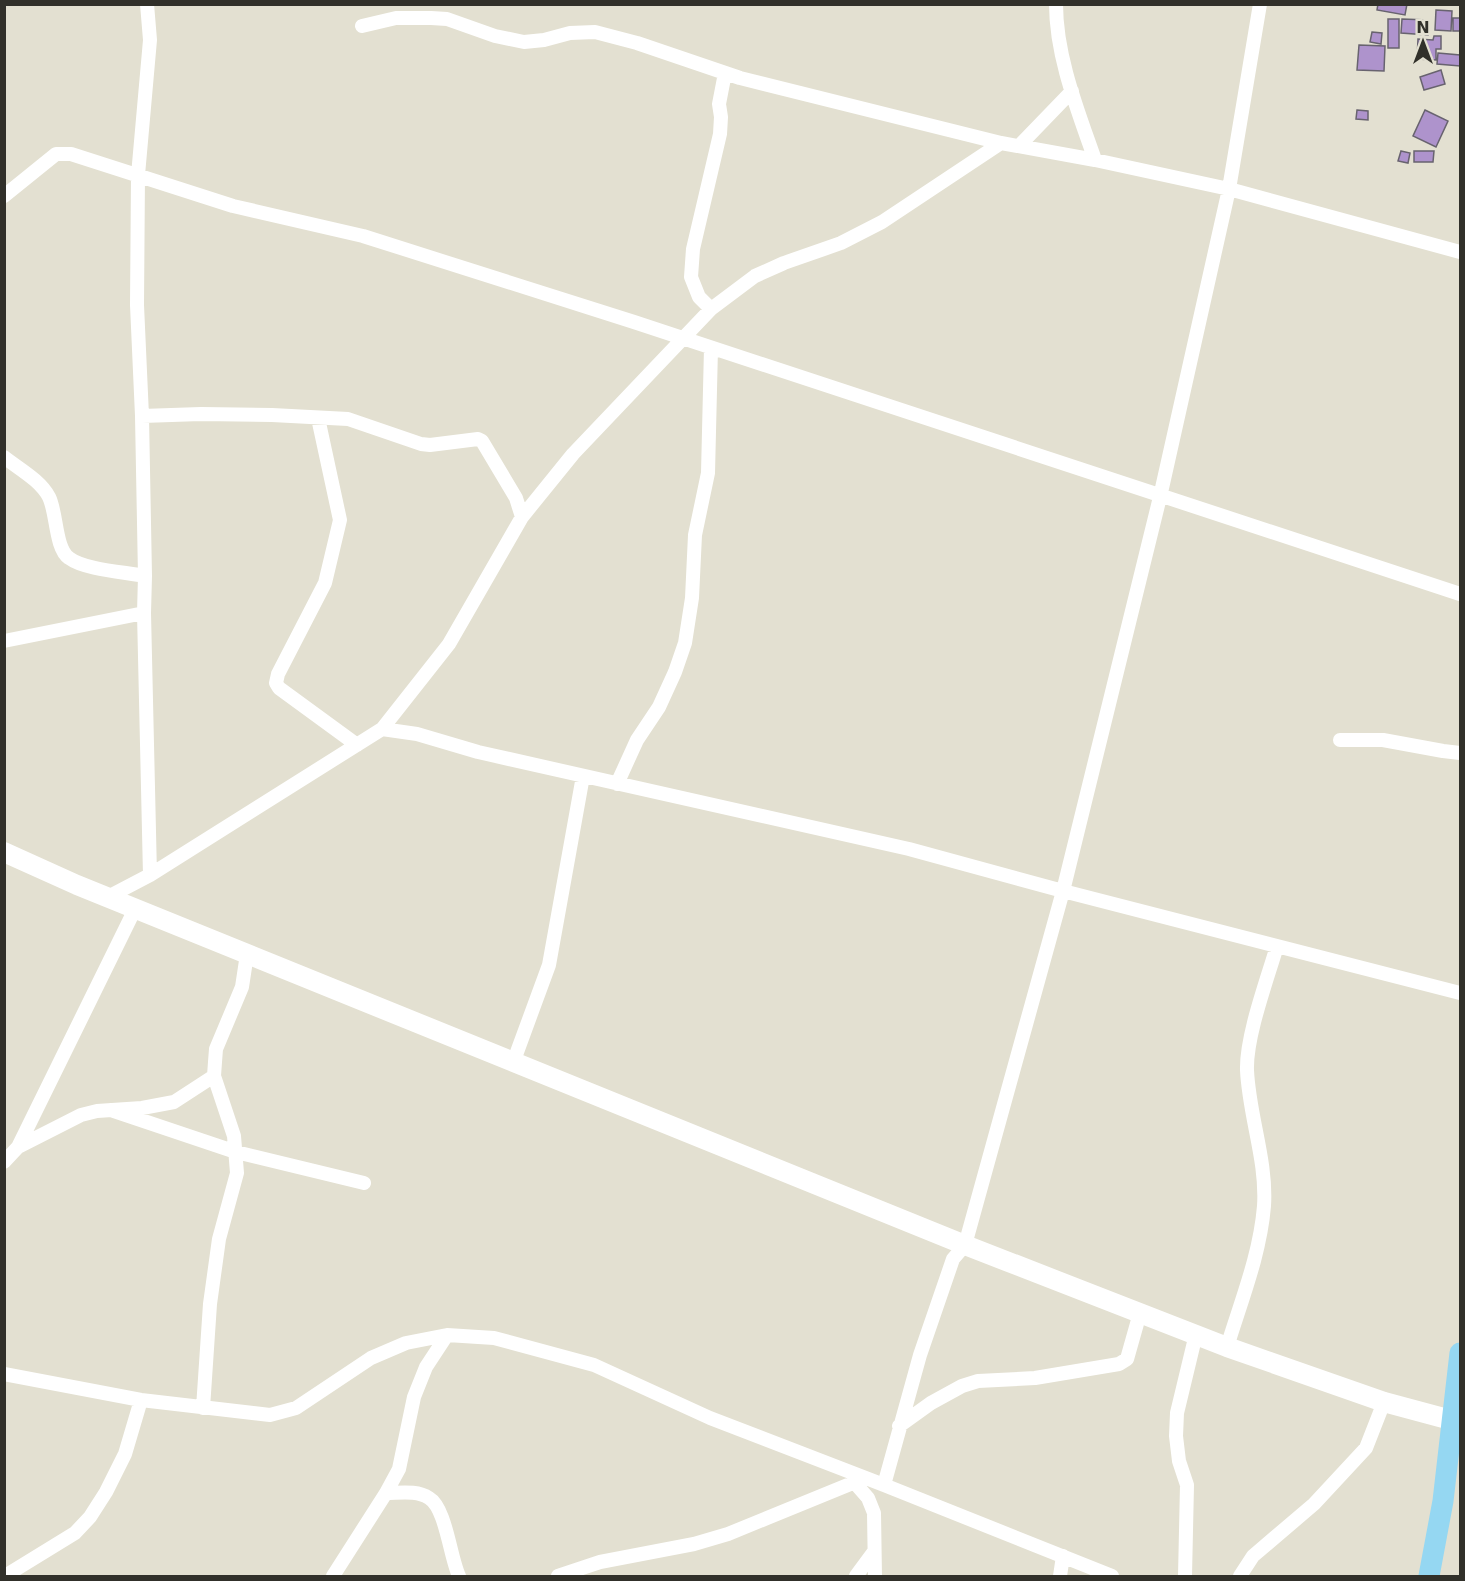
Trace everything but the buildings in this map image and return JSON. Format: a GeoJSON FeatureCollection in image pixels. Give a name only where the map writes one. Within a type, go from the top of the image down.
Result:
{"type":"FeatureCollection","features":[{"type":"Feature","properties":{"kind":"main road"},"geometry":{"type":"LineString","coordinates":[[4,852],[135,909],[965,1245],[1227,1347],[1384,1402],[1456,1419]]}},
{"type":"Feature","properties":{"kind":"main road"},"geometry":{"type":"LineString","coordinates":[[1429,1576],[1456,1419],[1461,1353]]}},
{"type":"Feature","properties":{"kind":"street"},"geometry":{"type":"LineString","coordinates":[[147,4],[150,40],[138,175],[137,305],[142,416],[150,875]]}},
{"type":"Feature","properties":{"kind":"street"},"geometry":{"type":"LineString","coordinates":[[1056,4],[1063,54],[1072,91],[1095,160]]}},
{"type":"Feature","properties":{"kind":"street"},"geometry":{"type":"LineString","coordinates":[[884,1485],[920,1354],[953,1259],[965,1245],[1063,891],[1160,497],[1229,189],[1260,4]]}},
{"type":"Feature","properties":{"kind":"street"},"geometry":{"type":"LineString","coordinates":[[362,26],[396,18],[447,19],[495,36],[524,42],[544,40],[570,33],[595,32],[637,43],[725,73],[1001,143],[1095,160],[1229,189],[1461,252]]}},
{"type":"Feature","properties":{"kind":"street"},"geometry":{"type":"LineString","coordinates":[[711,309],[699,297],[691,277],[693,249],[720,134],[719,104],[725,73]]}},
{"type":"Feature","properties":{"kind":"street"},"geometry":{"type":"LineString","coordinates":[[1019,146],[1072,91]]}},
{"type":"Feature","properties":{"kind":"street"},"geometry":{"type":"LineString","coordinates":[[108,897],[150,875],[382,729],[449,644],[522,518],[573,454],[711,309],[755,276],[784,262],[841,243],[882,222],[1001,143]]}},
{"type":"Feature","properties":{"kind":"street"},"geometry":{"type":"LineString","coordinates":[[4,196],[11,182],[56,154],[62,153],[233,206],[363,236],[1461,594]]}},
{"type":"Feature","properties":{"kind":"street"},"geometry":{"type":"LineString","coordinates":[[617,783],[637,740],[659,707],[685,643],[692,598],[695,535],[708,473],[711,348]]}},
{"type":"Feature","properties":{"kind":"street"},"geometry":{"type":"LineString","coordinates":[[142,416],[201,414],[348,419],[421,444],[478,439],[482,441],[516,498],[522,518]]}},
{"type":"Feature","properties":{"kind":"street"},"geometry":{"type":"LineString","coordinates":[[318,418],[340,520],[325,583],[278,674],[276,683],[279,688],[357,745]]}},
{"type":"Feature","properties":{"kind":"street"},"geometry":{"type":"LineString","coordinates":[[4,457],[39,485],[49,498],[62,549],[68,558],[86,565],[145,576]]}},
{"type":"Feature","properties":{"kind":"street"},"geometry":{"type":"LineString","coordinates":[[4,641],[144,613]]}},
{"type":"Feature","properties":{"kind":"street"},"geometry":{"type":"LineString","coordinates":[[382,729],[417,734],[478,752],[909,849],[1461,993]]}},
{"type":"Feature","properties":{"kind":"street"},"geometry":{"type":"LineString","coordinates":[[1340,740],[1383,740],[1443,752],[1461,753]]}},
{"type":"Feature","properties":{"kind":"street"},"geometry":{"type":"LineString","coordinates":[[513,1063],[549,965],[583,776]]}},
{"type":"Feature","properties":{"kind":"street"},"geometry":{"type":"LineString","coordinates":[[4,1162],[18,1147],[135,909]]}},
{"type":"Feature","properties":{"kind":"street"},"geometry":{"type":"LineString","coordinates":[[1227,1347],[1257,1252],[1262,1228],[1264,1203],[1262,1162],[1247,1067],[1252,1036],[1276,946]]}},
{"type":"Feature","properties":{"kind":"street"},"geometry":{"type":"LineString","coordinates":[[203,1408],[210,1304],[219,1239],[237,1173],[236,1152],[230,1121],[214,1076],[216,1049],[242,987],[247,954]]}},
{"type":"Feature","properties":{"kind":"street"},"geometry":{"type":"LineString","coordinates":[[18,1147],[81,1115],[174,1102],[214,1076]]}},
{"type":"Feature","properties":{"kind":"street"},"geometry":{"type":"LineString","coordinates":[[111,1110],[236,1152],[364,1183]]}},
{"type":"Feature","properties":{"kind":"street"},"geometry":{"type":"LineString","coordinates":[[899,1426],[931,1403],[962,1386],[978,1381],[1035,1378],[1119,1364],[1127,1359],[1140,1312]]}},
{"type":"Feature","properties":{"kind":"street"},"geometry":{"type":"LineString","coordinates":[[1185,1576],[1187,1485],[1179,1461],[1176,1436],[1177,1413],[1196,1334]]}},
{"type":"Feature","properties":{"kind":"street"},"geometry":{"type":"LineString","coordinates":[[333,1576],[399,1469],[414,1397],[426,1367],[447,1335]]}},
{"type":"Feature","properties":{"kind":"street"},"geometry":{"type":"LineString","coordinates":[[4,1374],[141,1400],[270,1415],[296,1408],[371,1358],[406,1342],[447,1335],[494,1338],[594,1365],[710,1418],[860,1480],[884,1485],[1112,1576]]}},
{"type":"Feature","properties":{"kind":"street"},"geometry":{"type":"LineString","coordinates":[[5,1576],[75,1533],[90,1517],[106,1492],[125,1454],[141,1400]]}},
{"type":"Feature","properties":{"kind":"street"},"geometry":{"type":"LineString","coordinates":[[1240,1576],[1252,1556],[1314,1504],[1366,1448],[1384,1402]]}},
{"type":"Feature","properties":{"kind":"street"},"geometry":{"type":"LineString","coordinates":[[860,1480],[874,1513],[875,1576]]}},
{"type":"Feature","properties":{"kind":"street"},"geometry":{"type":"LineString","coordinates":[[558,1576],[587,1572],[600,1562],[694,1544],[728,1534],[860,1480]]}},
{"type":"Feature","properties":{"kind":"street"},"geometry":{"type":"LineString","coordinates":[[386,1493],[413,1493],[428,1497],[435,1503],[459,1576]]}},
{"type":"Feature","properties":{"kind":"street"},"geometry":{"type":"LineString","coordinates":[[856,1576],[873,1553]]}},
{"type":"Feature","properties":{"kind":"street"},"geometry":{"type":"LineString","coordinates":[[1060,1576],[1063,1556]]}}]}
